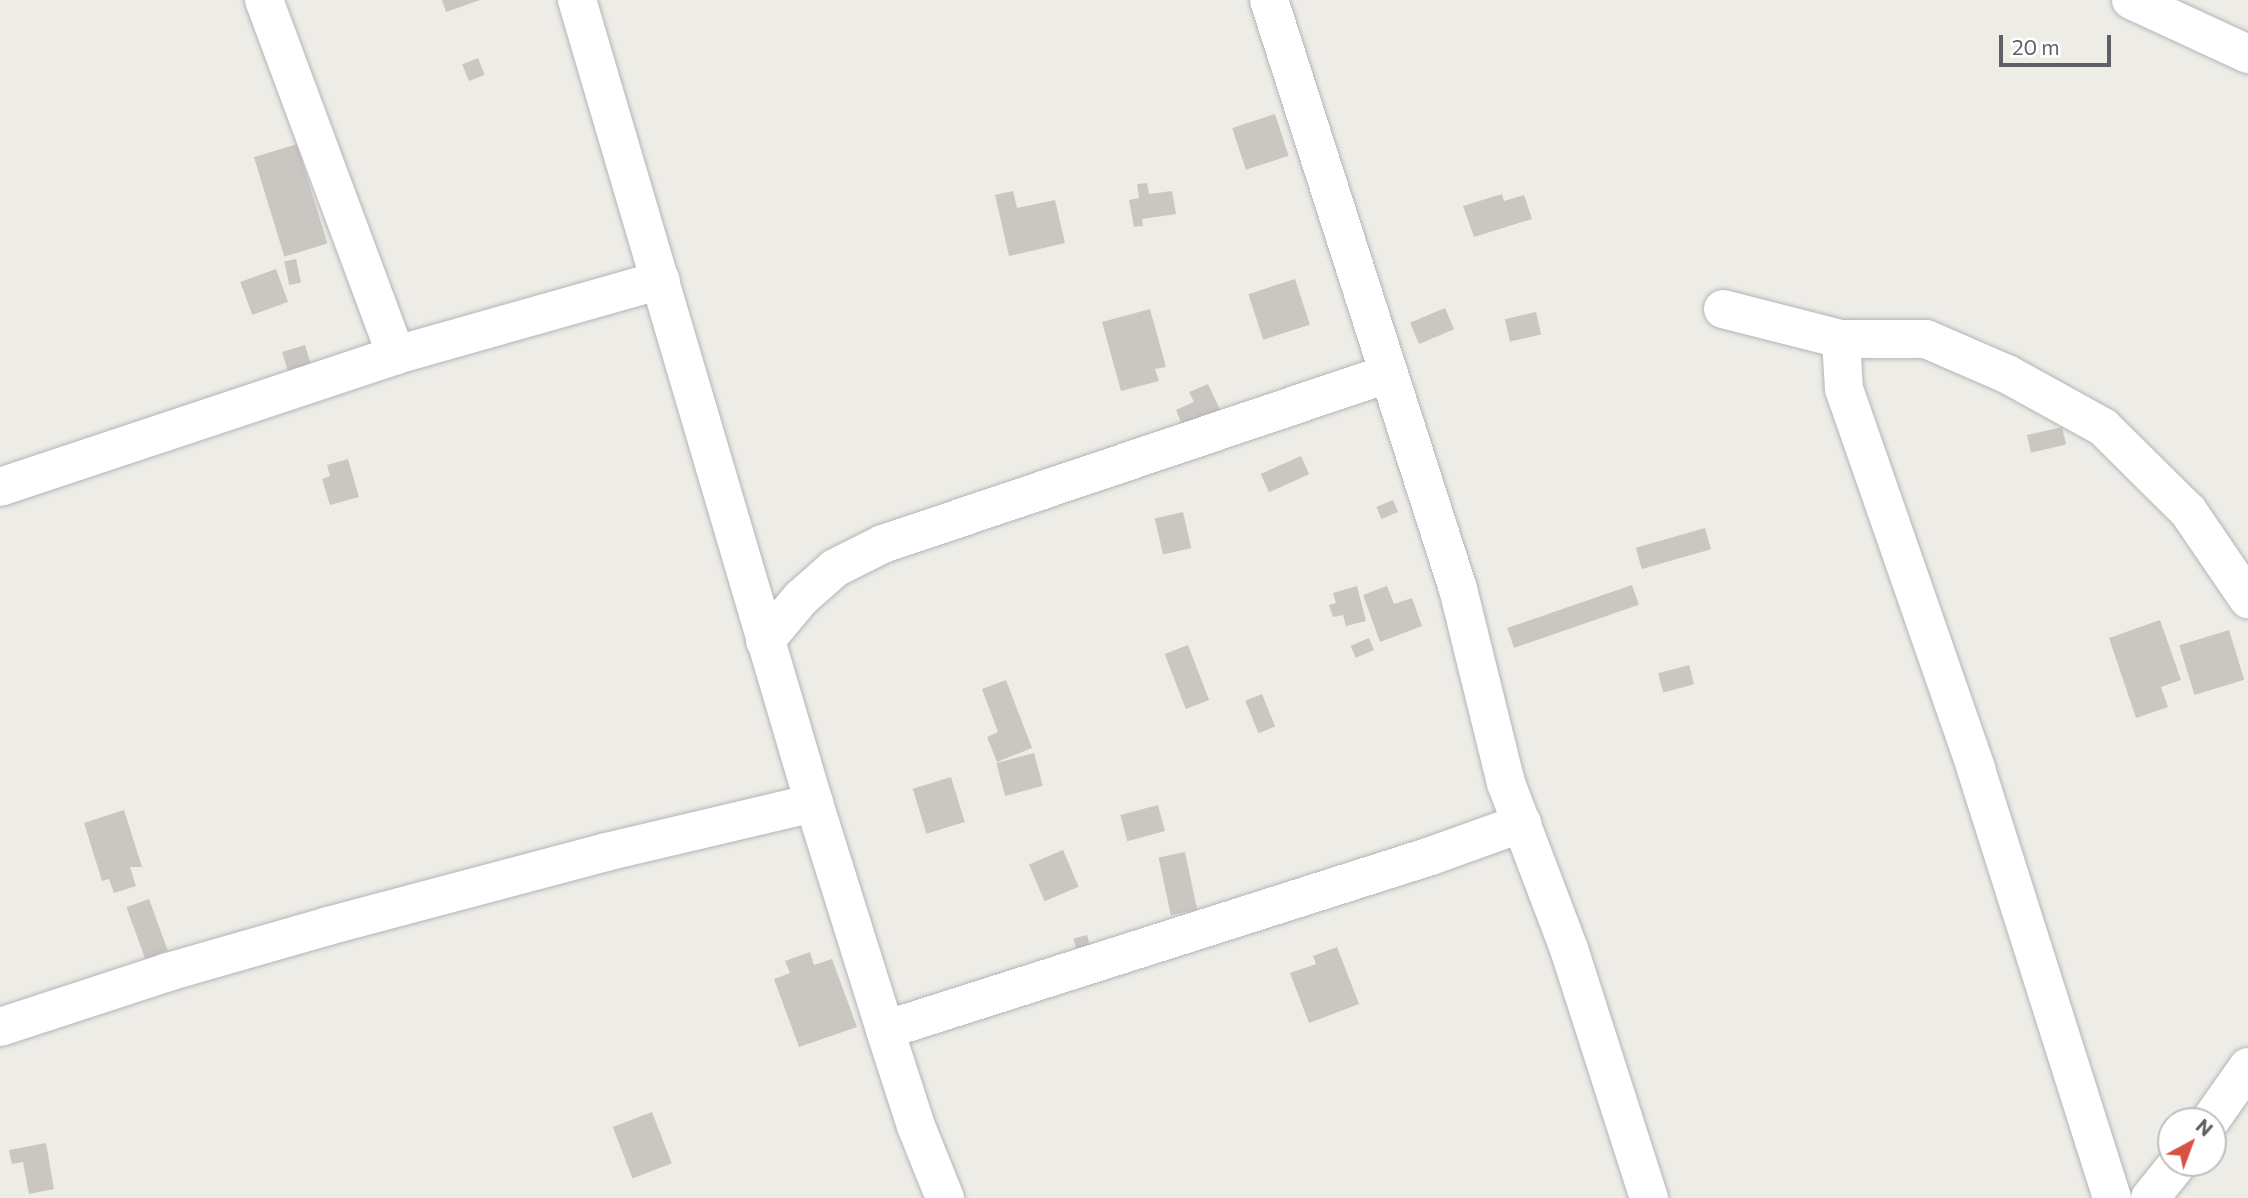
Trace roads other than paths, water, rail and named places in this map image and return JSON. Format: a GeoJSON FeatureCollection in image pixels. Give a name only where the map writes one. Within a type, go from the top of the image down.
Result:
{"type":"FeatureCollection","features":[{"type":"Feature","properties":{"kind":"street"},"geometry":{"type":"LineString","coordinates":[[264,0],[397,355]]}},
{"type":"Feature","properties":{"kind":"street"},"geometry":{"type":"LineString","coordinates":[[577,0],[814,803],[916,1126],[945,1198]]}},
{"type":"Feature","properties":{"kind":"street"},"geometry":{"type":"LineString","coordinates":[[1269,0],[1296,77],[1387,374],[1458,589],[1506,783],[1569,949],[1648,1198]]}},
{"type":"Feature","properties":{"kind":"street"},"geometry":{"type":"LineString","coordinates":[[2131,0],[2248,54]]}},
{"type":"Feature","properties":{"kind":"street"},"geometry":{"type":"LineString","coordinates":[[0,487],[397,355],[661,280]]}},
{"type":"Feature","properties":{"kind":"street"},"geometry":{"type":"LineString","coordinates":[[1723,309],[1841,339],[1926,339],[2007,374],[2103,427],[2188,511],[2248,598]]}},
{"type":"Feature","properties":{"kind":"street"},"geometry":{"type":"LineString","coordinates":[[1841,339],[1844,389],[1976,769],[2112,1198]]}},
{"type":"Feature","properties":{"kind":"street"},"geometry":{"type":"LineString","coordinates":[[765,641],[801,598],[835,568],[883,544],[1387,374]]}},
{"type":"Feature","properties":{"kind":"street"},"geometry":{"type":"LineString","coordinates":[[0,1027],[168,972],[328,926],[606,852],[814,803]]}},
{"type":"Feature","properties":{"kind":"street"},"geometry":{"type":"LineString","coordinates":[[885,1030],[1432,856],[1522,823]]}},
{"type":"Feature","properties":{"kind":"street"},"geometry":{"type":"LineString","coordinates":[[2220,1107],[2248,1067]]}},
{"type":"Feature","properties":{"kind":"street"},"geometry":{"type":"LineString","coordinates":[[2150,1198],[2167,1177]]}}]}
